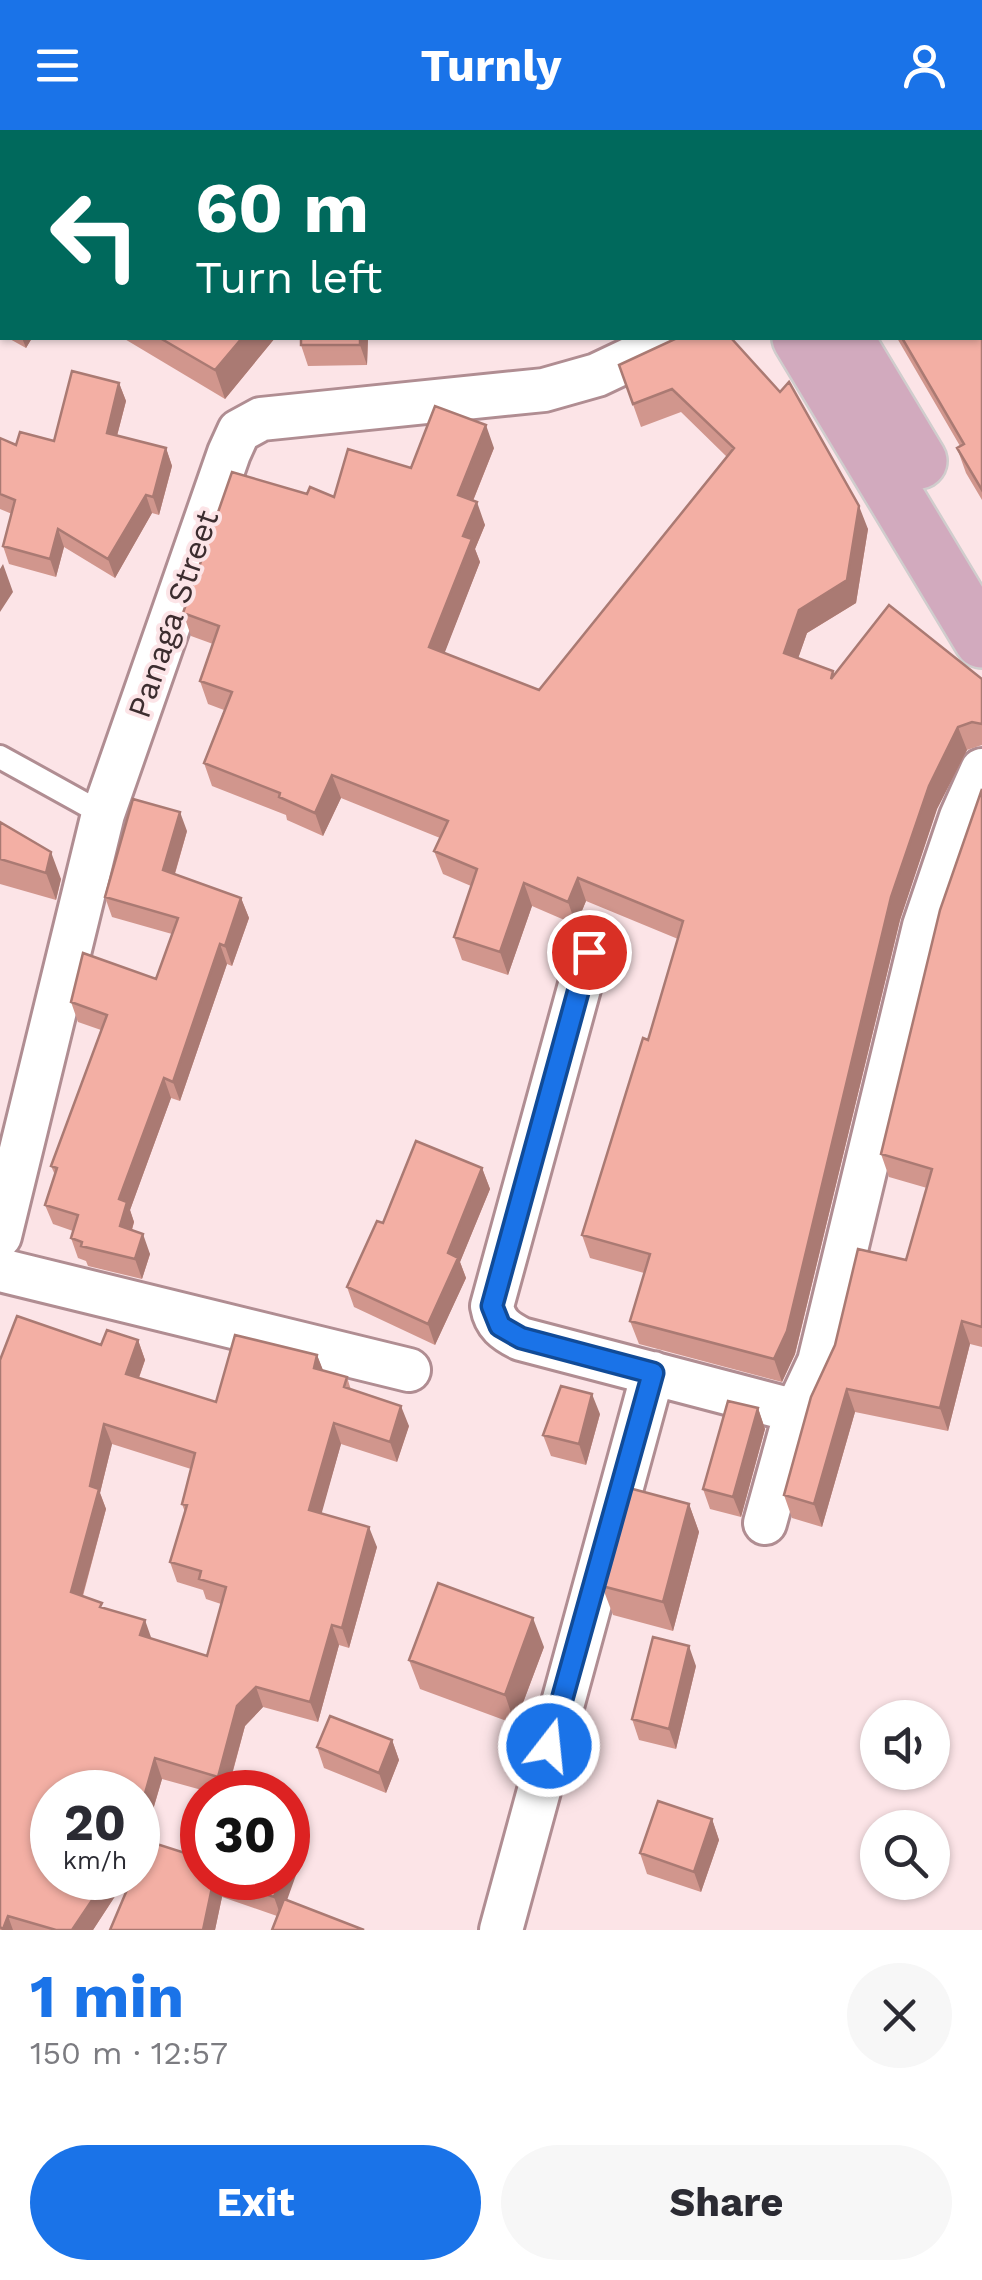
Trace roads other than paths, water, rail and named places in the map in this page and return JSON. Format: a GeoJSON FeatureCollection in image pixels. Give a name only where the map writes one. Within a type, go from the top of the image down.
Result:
{"type":"FeatureCollection","features":[{"type":"Feature","properties":{"kind":"main road"},"geometry":{"type":"LineString","coordinates":[[801,340],[982,640]]}},
{"type":"Feature","properties":{"kind":"main road"},"geometry":{"type":"LineString","coordinates":[[846,340],[982,567]]}},
{"type":"Feature","properties":{"kind":"street","name":"Panaga Street"},"geometry":{"type":"LineString","coordinates":[[0,1236],[12,1129],[103,814],[239,432],[261,419],[544,390],[597,375],[672,340]]}},
{"type":"Feature","properties":{"kind":"street"},"geometry":{"type":"LineString","coordinates":[[765,1523],[796,1412],[819,1362],[924,926],[961,817],[982,770]]}},
{"type":"Feature","properties":{"kind":"street"},"geometry":{"type":"LineString","coordinates":[[589,952],[492,1306],[500,1326],[521,1338],[796,1412]]}},
{"type":"Feature","properties":{"kind":"street"},"geometry":{"type":"LineString","coordinates":[[0,1270],[409,1370]]}},
{"type":"Feature","properties":{"kind":"street"},"geometry":{"type":"LineString","coordinates":[[501,1930],[653,1373]]}},
{"type":"Feature","properties":{"kind":"lane"},"geometry":{"type":"LineString","coordinates":[[0,757],[103,814]]}}]}
